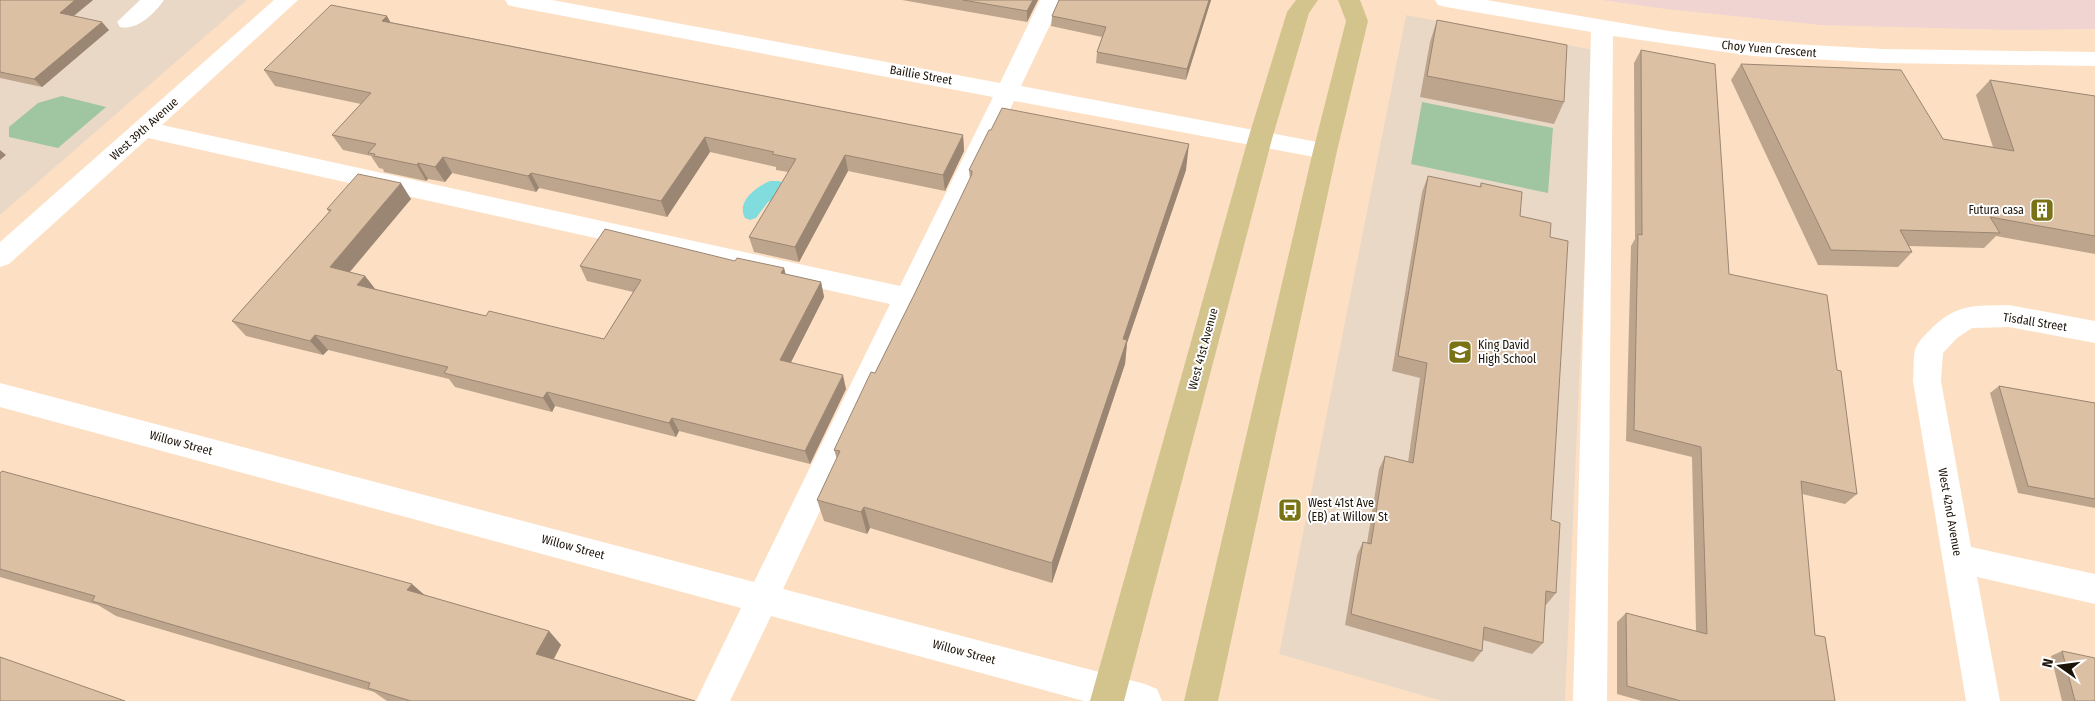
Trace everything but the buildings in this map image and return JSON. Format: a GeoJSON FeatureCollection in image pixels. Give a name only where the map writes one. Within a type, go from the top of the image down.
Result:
{"type":"FeatureCollection","features":[{"type":"Feature","properties":{"kind":"main road","name":"West 41st Avenue"},"geometry":{"type":"LineString","coordinates":[[1109,696],[1260,138],[1298,12],[1307,0]]}},
{"type":"Feature","properties":{"kind":"main road"},"geometry":{"type":"LineString","coordinates":[[1201,701],[1325,151],[1357,21],[1349,0]]}},
{"type":"Feature","properties":{"kind":"street"},"geometry":{"type":"LineString","coordinates":[[128,22],[154,0]]}},
{"type":"Feature","properties":{"kind":"street","name":"West 39th Avenue"},"geometry":{"type":"LineString","coordinates":[[0,257],[287,0]]}},
{"type":"Feature","properties":{"kind":"street","name":"Baillie Street"},"geometry":{"type":"LineString","coordinates":[[516,0],[1325,151]]}},
{"type":"Feature","properties":{"kind":"street"},"geometry":{"type":"LineString","coordinates":[[713,701],[1051,0]]}},
{"type":"Feature","properties":{"kind":"street","name":"Choy Yuen Crescent"},"geometry":{"type":"LineString","coordinates":[[1446,0],[1602,27],[1752,49],[1883,56],[2095,59]]}},
{"type":"Feature","properties":{"kind":"street"},"geometry":{"type":"LineString","coordinates":[[1590,701],[1602,27]]}},
{"type":"Feature","properties":{"kind":"street"},"geometry":{"type":"LineString","coordinates":[[143,129],[908,298]]}},
{"type":"Feature","properties":{"kind":"street","name":"Tisdall Street"},"geometry":{"type":"LineString","coordinates":[[1947,330],[1967,317],[2009,316],[2095,332]]}},
{"type":"Feature","properties":{"kind":"street","name":"West 42nd Avenue"},"geometry":{"type":"LineString","coordinates":[[1947,330],[1929,349],[1927,381],[1983,701]]}},
{"type":"Feature","properties":{"kind":"street","name":"Willow Street"},"geometry":{"type":"LineString","coordinates":[[0,395],[763,598],[1109,696],[1145,701]]}},
{"type":"Feature","properties":{"kind":"street"},"geometry":{"type":"LineString","coordinates":[[1958,558],[2095,589]]}},
{"type":"Feature","properties":{"kind":"shaded area"},"geometry":{"type":"Polygon","coordinates":[[[0,0],[247,0],[0,215],[0,0]]]}},
{"type":"Feature","properties":{"kind":"shaded area"},"geometry":{"type":"Polygon","coordinates":[[[1602,0],[2095,0],[2095,29],[2012,30],[1821,25],[1666,9],[1602,0]]]}},
{"type":"Feature","properties":{"kind":"shaded area","name":"King David High School"},"geometry":{"type":"Polygon","coordinates":[[[1406,15],[1594,50],[1565,701],[1442,701],[1279,654],[1406,15]]]}},
{"type":"Feature","properties":{"kind":"green space"},"geometry":{"type":"Polygon","coordinates":[[[62,96],[106,107],[58,148],[9,137],[9,127],[38,103],[62,96]]]}},
{"type":"Feature","properties":{"kind":"green space"},"geometry":{"type":"Polygon","coordinates":[[[1422,102],[1553,128],[1548,193],[1411,164],[1422,102]]]}},
{"type":"Feature","properties":{"kind":"water"},"geometry":{"type":"Polygon","coordinates":[[[770,181],[779,181],[785,184],[782,194],[768,202],[756,218],[750,220],[745,218],[743,206],[745,200],[759,187],[770,181]]]}},
{"type":"Feature","properties":{"kind":"place","name":"Futura casa"},"geometry":{"type":"Point","coordinates":[2042,210]}},
{"type":"Feature","properties":{"kind":"place","name":"King David High School"},"geometry":{"type":"Point","coordinates":[1460,352]}},
{"type":"Feature","properties":{"kind":"place","name":"West 41st Ave (EB) at Willow St"},"geometry":{"type":"Point","coordinates":[1290,510]}}]}
